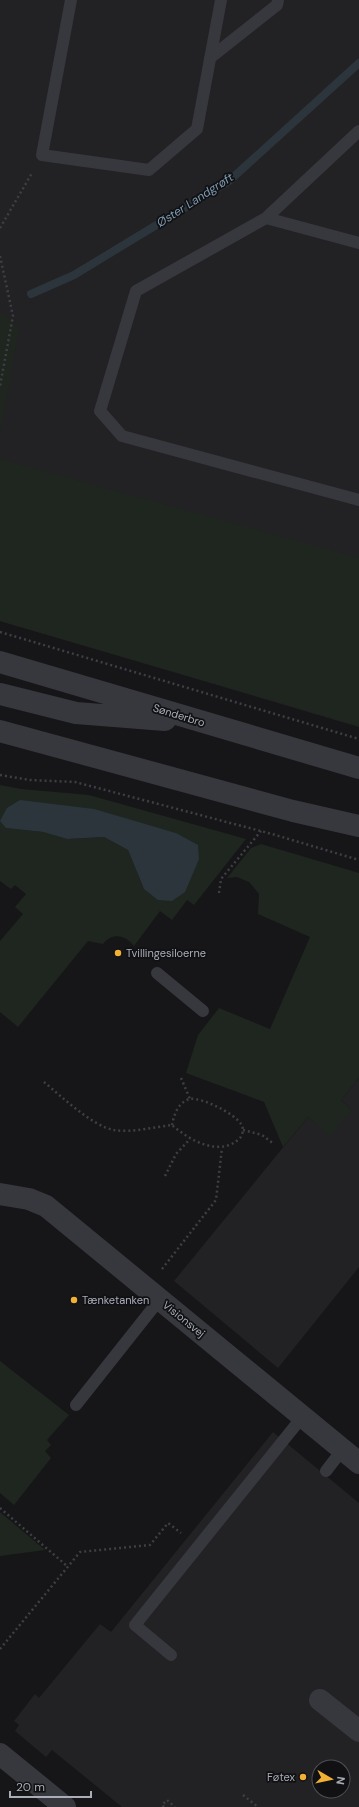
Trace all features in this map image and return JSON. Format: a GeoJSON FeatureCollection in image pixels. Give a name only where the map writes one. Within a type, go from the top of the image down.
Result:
{"type":"FeatureCollection","features":[{"type":"Feature","properties":{"kind":"street","name":"Sønderbro"},"geometry":{"type":"LineString","coordinates":[[0,662],[359,768]]}},
{"type":"Feature","properties":{"kind":"street"},"geometry":{"type":"LineString","coordinates":[[0,694],[76,713],[210,724]]}},
{"type":"Feature","properties":{"kind":"street"},"geometry":{"type":"LineString","coordinates":[[0,731],[293,811],[359,826]]}},
{"type":"Feature","properties":{"kind":"street","name":"Visionsvej"},"geometry":{"type":"LineString","coordinates":[[0,1194],[29,1199],[46,1206],[351,1456]]}},
{"type":"Feature","properties":{"kind":"street"},"geometry":{"type":"LineString","coordinates":[[320,1700],[359,1731]]}},
{"type":"Feature","properties":{"kind":"street"},"geometry":{"type":"LineString","coordinates":[[0,1754],[65,1807]]}},
{"type":"Feature","properties":{"kind":"lane"},"geometry":{"type":"LineString","coordinates":[[71,0],[42,155],[149,170],[197,129],[221,0]]}},
{"type":"Feature","properties":{"kind":"lane"},"geometry":{"type":"LineString","coordinates":[[210,58],[278,5],[278,0]]}},
{"type":"Feature","properties":{"kind":"lane"},"geometry":{"type":"LineString","coordinates":[[359,131],[266,218],[136,291],[100,411],[122,436],[359,500]]}},
{"type":"Feature","properties":{"kind":"lane"},"geometry":{"type":"LineString","coordinates":[[266,218],[359,243]]}},
{"type":"Feature","properties":{"kind":"lane"},"geometry":{"type":"LineString","coordinates":[[157,973],[203,1010]]}},
{"type":"Feature","properties":{"kind":"lane"},"geometry":{"type":"LineString","coordinates":[[76,1405],[153,1294]]}},
{"type":"Feature","properties":{"kind":"lane"},"geometry":{"type":"LineString","coordinates":[[172,1655],[135,1625],[303,1416]]}},
{"type":"Feature","properties":{"kind":"lane"},"geometry":{"type":"LineString","coordinates":[[326,1471],[351,1456]]}},
{"type":"Feature","properties":{"kind":"path"},"geometry":{"type":"LineString","coordinates":[[0,228],[42,155]]}},
{"type":"Feature","properties":{"kind":"path"},"geometry":{"type":"LineString","coordinates":[[0,256],[13,316],[0,386]]}},
{"type":"Feature","properties":{"kind":"path"},"geometry":{"type":"LineString","coordinates":[[0,632],[359,739]]}},
{"type":"Feature","properties":{"kind":"path"},"geometry":{"type":"LineString","coordinates":[[0,775],[30,780],[75,782],[261,831],[359,860]]}},
{"type":"Feature","properties":{"kind":"path"},"geometry":{"type":"LineString","coordinates":[[219,893],[220,879],[261,831]]}},
{"type":"Feature","properties":{"kind":"path"},"geometry":{"type":"LineString","coordinates":[[181,1078],[190,1099]]}},
{"type":"Feature","properties":{"kind":"path"},"geometry":{"type":"LineString","coordinates":[[44,1082],[93,1121],[114,1130],[172,1125],[190,1139],[222,1148],[241,1137],[243,1130],[241,1124],[232,1115],[202,1101],[190,1099],[180,1105],[174,1115],[172,1125]]}},
{"type":"Feature","properties":{"kind":"path"},"geometry":{"type":"LineString","coordinates":[[243,1130],[262,1135],[274,1144]]}},
{"type":"Feature","properties":{"kind":"path"},"geometry":{"type":"LineString","coordinates":[[165,1176],[176,1154],[190,1139]]}},
{"type":"Feature","properties":{"kind":"path"},"geometry":{"type":"LineString","coordinates":[[153,1294],[216,1200],[222,1148]]}},
{"type":"Feature","properties":{"kind":"path"},"geometry":{"type":"LineString","coordinates":[[0,1508],[68,1566]]}},
{"type":"Feature","properties":{"kind":"path"},"geometry":{"type":"LineString","coordinates":[[0,1649],[80,1552],[150,1545],[168,1524],[181,1534]]}},
{"type":"Feature","properties":{"kind":"path"},"geometry":{"type":"LineString","coordinates":[[243,1795],[258,1807]]}},
{"type":"Feature","properties":{"kind":"path"},"geometry":{"type":"LineString","coordinates":[[164,1807],[162,1805],[167,1800],[175,1807]]}},
{"type":"Feature","properties":{"kind":"shaded area"},"geometry":{"type":"Polygon","coordinates":[[[0,0],[359,0],[359,727],[0,621],[0,0]]]}},
{"type":"Feature","properties":{"kind":"shaded area"},"geometry":{"type":"Polygon","coordinates":[[[0,314],[3,314],[19,328],[0,432],[0,314]]]}},
{"type":"Feature","properties":{"kind":"shaded area"},"geometry":{"type":"Polygon","coordinates":[[[0,459],[359,558],[359,726],[0,621],[0,459]]]}},
{"type":"Feature","properties":{"kind":"shaded area"},"geometry":{"type":"Polygon","coordinates":[[[0,785],[21,789],[89,795],[246,839],[194,905],[187,900],[172,920],[160,911],[134,946],[127,939],[119,936],[115,936],[107,940],[103,944],[88,941],[18,1027],[0,1012],[0,941],[23,914],[15,907],[26,894],[15,885],[11,889],[0,881],[0,785]],[[147,825],[6,828],[43,832],[67,839],[104,837],[128,850],[144,889],[176,833],[147,825]]]}},
{"type":"Feature","properties":{"kind":"shaded area"},"geometry":{"type":"Polygon","coordinates":[[[20,800],[94,809],[176,833],[198,845],[199,859],[185,892],[172,901],[158,900],[144,889],[128,850],[104,837],[67,839],[43,832],[6,828],[0,821],[7,808],[20,800]]]}},
{"type":"Feature","properties":{"kind":"shaded area"},"geometry":{"type":"Polygon","coordinates":[[[261,844],[359,873],[359,1078],[341,1100],[352,1110],[330,1136],[308,1117],[283,1147],[264,1102],[186,1073],[198,1035],[219,1008],[270,1029],[310,937],[258,914],[259,894],[249,882],[237,877],[227,878],[251,848],[261,844]]]}},
{"type":"Feature","properties":{"kind":"shaded area"},"geometry":{"type":"Polygon","coordinates":[[[359,1078],[359,1267],[278,1368],[174,1281],[308,1117],[330,1135],[351,1109],[341,1100],[359,1078]]]}},
{"type":"Feature","properties":{"kind":"shaded area"},"geometry":{"type":"Polygon","coordinates":[[[0,1361],[69,1415],[47,1440],[51,1445],[45,1451],[51,1458],[14,1505],[0,1493],[0,1361]]]}},
{"type":"Feature","properties":{"kind":"shaded area"},"geometry":{"type":"Polygon","coordinates":[[[273,1432],[359,1503],[359,1807],[122,1807],[52,1750],[46,1757],[15,1731],[19,1725],[14,1721],[35,1694],[39,1698],[100,1624],[111,1632],[273,1432]]]}},
{"type":"Feature","properties":{"kind":"shaded area"},"geometry":{"type":"Polygon","coordinates":[[[0,1512],[45,1550],[0,1556],[0,1512]]]}},
{"type":"Feature","properties":{"kind":"waterway","name":"Øster Landgrøft"},"geometry":{"type":"LineString","coordinates":[[31,294],[74,275],[229,181],[359,63]]}},
{"type":"Feature","properties":{"kind":"place","name":"Tvillingesiloerne"},"geometry":{"type":"Point","coordinates":[118,953]}},
{"type":"Feature","properties":{"kind":"place","name":"Tænketanken"},"geometry":{"type":"Point","coordinates":[74,1300]}},
{"type":"Feature","properties":{"kind":"place","name":"Føtex"},"geometry":{"type":"Point","coordinates":[303,1777]}}]}
